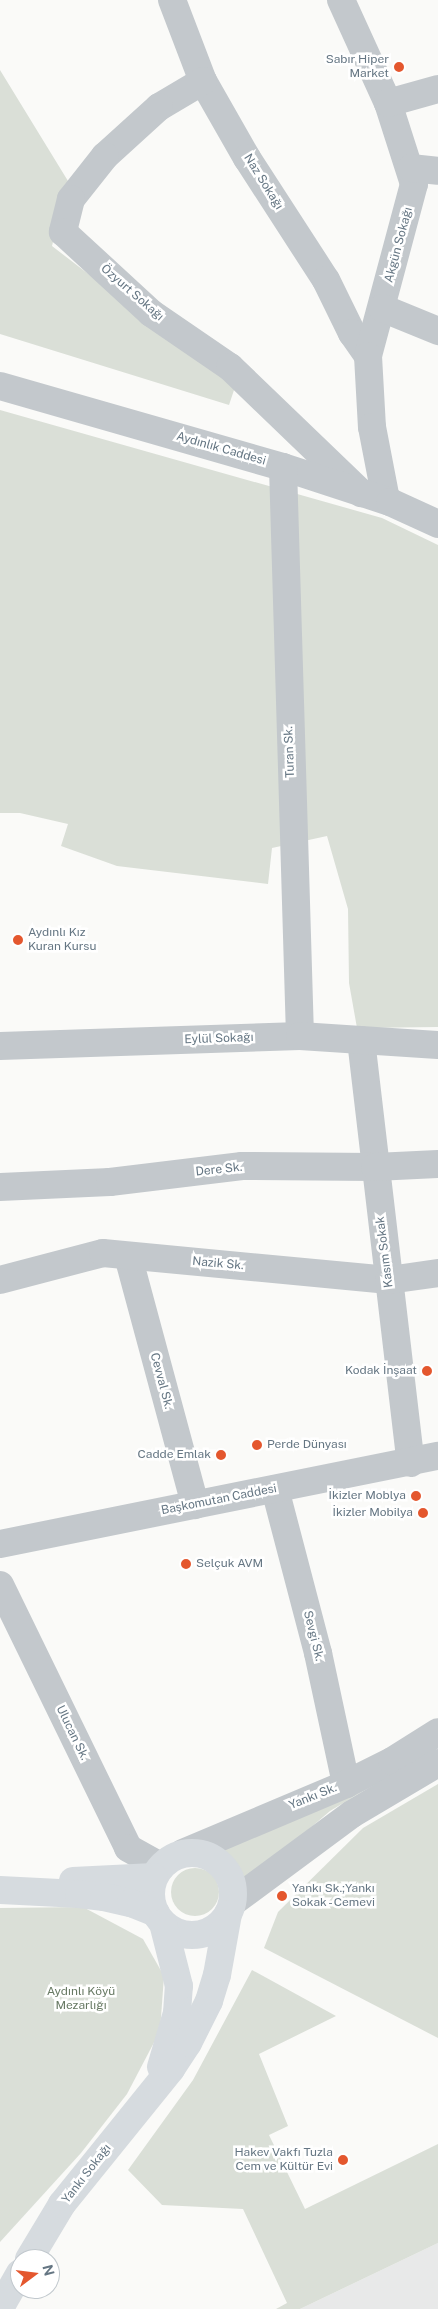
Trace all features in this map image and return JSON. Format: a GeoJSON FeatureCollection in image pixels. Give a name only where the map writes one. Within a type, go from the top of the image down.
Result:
{"type":"FeatureCollection","features":[{"type":"Feature","properties":{"kind":"main road"},"geometry":{"type":"LineString","coordinates":[[197,1853],[210,1856],[221,1864],[229,1875],[233,1888],[230,1908],[215,1928],[198,1935],[185,1935],[173,1931],[160,1918],[131,1903],[79,1894],[0,1890],[166,1865],[197,1853]]}},
{"type":"Feature","properties":{"kind":"main road"},"geometry":{"type":"LineString","coordinates":[[160,1918],[151,1889],[166,1865]]}},
{"type":"Feature","properties":{"kind":"main road","name":"Yankı Sokağı"},"geometry":{"type":"LineString","coordinates":[[35,2249],[62,2204],[151,2094],[188,2043],[209,2001],[217,1975],[230,1908]]}},
{"type":"Feature","properties":{"kind":"main road","name":"Yankı Sokağı"},"geometry":{"type":"LineString","coordinates":[[151,2094],[168,2048],[176,2013],[179,1986],[160,1918]]}},
{"type":"Feature","properties":{"kind":"main road"},"geometry":{"type":"LineString","coordinates":[[0,2308],[10,2290]]}},
{"type":"Feature","properties":{"kind":"street","name":"Naz Sokağı"},"geometry":{"type":"LineString","coordinates":[[172,0],[203,81],[247,158],[326,280],[352,333],[368,356]]}},
{"type":"Feature","properties":{"kind":"street","name":"Akgün Sokağı"},"geometry":{"type":"LineString","coordinates":[[349,2],[388,103],[411,168],[414,184],[368,356],[373,497]]}},
{"type":"Feature","properties":{"kind":"street","name":"Özyurt Sokağı"},"geometry":{"type":"LineString","coordinates":[[203,81],[159,107],[105,156],[71,199],[63,232],[151,313],[230,367],[373,497]]}},
{"type":"Feature","properties":{"kind":"street"},"geometry":{"type":"LineString","coordinates":[[388,103],[438,89]]}},
{"type":"Feature","properties":{"kind":"street"},"geometry":{"type":"LineString","coordinates":[[411,168],[438,171]]}},
{"type":"Feature","properties":{"kind":"street"},"geometry":{"type":"LineString","coordinates":[[382,308],[438,331]]}},
{"type":"Feature","properties":{"kind":"street","name":"Aydınlık Caddesi"},"geometry":{"type":"LineString","coordinates":[[0,386],[283,467],[373,497],[438,524]]}},
{"type":"Feature","properties":{"kind":"street","name":"Turan Sk."},"geometry":{"type":"LineString","coordinates":[[283,467],[300,1036]]}},
{"type":"Feature","properties":{"kind":"street","name":"Eylül Sokağı"},"geometry":{"type":"LineString","coordinates":[[0,1046],[300,1036],[438,1045]]}},
{"type":"Feature","properties":{"kind":"street","name":"Kasım Sokak"},"geometry":{"type":"LineString","coordinates":[[361,1040],[411,1463]]}},
{"type":"Feature","properties":{"kind":"street","name":"Dere Sk."},"geometry":{"type":"LineString","coordinates":[[0,1187],[110,1182],[242,1166],[376,1167],[438,1164]]}},
{"type":"Feature","properties":{"kind":"street","name":"Nazik Sk."},"geometry":{"type":"LineString","coordinates":[[0,1280],[103,1253],[389,1280],[438,1272]]}},
{"type":"Feature","properties":{"kind":"street","name":"Cevval Sk."},"geometry":{"type":"LineString","coordinates":[[128,1256],[195,1505]]}},
{"type":"Feature","properties":{"kind":"street","name":"Başkomutan Caddesi"},"geometry":{"type":"LineString","coordinates":[[0,1544],[411,1463],[438,1456]]}},
{"type":"Feature","properties":{"kind":"street","name":"Sevgi Sk."},"geometry":{"type":"LineString","coordinates":[[275,1489],[318,1653],[346,1784]]}},
{"type":"Feature","properties":{"kind":"street","name":"Ulucan Sk."},"geometry":{"type":"LineString","coordinates":[[0,1585],[128,1848],[166,1865]]}},
{"type":"Feature","properties":{"kind":"street","name":"Yankı Sk."},"geometry":{"type":"LineString","coordinates":[[166,1865],[346,1784],[392,1761],[438,1732]]}},
{"type":"Feature","properties":{"kind":"street"},"geometry":{"type":"LineString","coordinates":[[230,1908],[352,1814],[438,1762]]}},
{"type":"Feature","properties":{"kind":"shaded area"},"geometry":{"type":"Polygon","coordinates":[[[438,2243],[438,2309],[300,2309],[438,2243]]]}},
{"type":"Feature","properties":{"kind":"green space"},"geometry":{"type":"Polygon","coordinates":[[[0,70],[68,181],[52,246],[235,387],[229,405],[0,334],[0,70]]]}},
{"type":"Feature","properties":{"kind":"green space"},"geometry":{"type":"Polygon","coordinates":[[[0,410],[382,518],[438,545],[438,1027],[357,1028],[349,983],[348,909],[327,836],[272,848],[268,884],[117,866],[61,846],[68,824],[20,813],[0,813],[0,410]]]}},
{"type":"Feature","properties":{"kind":"green space"},"geometry":{"type":"Polygon","coordinates":[[[395,1772],[330,1811],[245,1884],[239,1867],[223,1850],[395,1772]]]}},
{"type":"Feature","properties":{"kind":"green space"},"geometry":{"type":"Polygon","coordinates":[[[438,1784],[438,2038],[264,1948],[278,1912],[363,1828],[438,1784]]]}},
{"type":"Feature","properties":{"kind":"green space"},"geometry":{"type":"Polygon","coordinates":[[[190,1868],[200,1868],[209,1872],[215,1878],[218,1883],[218,1901],[209,1912],[200,1916],[190,1916],[181,1912],[175,1906],[171,1897],[171,1887],[175,1878],[181,1872],[190,1868]]]}},
{"type":"Feature","properties":{"kind":"green space","name":"Aydınlı Köyü Mezarlığı"},"geometry":{"type":"Polygon","coordinates":[[[83,1907],[143,1939],[164,1976],[160,2031],[127,2094],[81,2153],[0,2242],[0,1908],[83,1907]]]}},
{"type":"Feature","properties":{"kind":"green space"},"geometry":{"type":"Polygon","coordinates":[[[252,1970],[336,2016],[259,2054],[288,2126],[269,2135],[305,2209],[438,2144],[438,2243],[300,2309],[276,2309],[287,2303],[243,2209],[162,2205],[128,2170],[193,2080],[252,1970]]]}},
{"type":"Feature","properties":{"kind":"place","name":"Sabır Hiper Market"},"geometry":{"type":"Point","coordinates":[399,67]}},
{"type":"Feature","properties":{"kind":"place","name":"Aydınlı Kız Kuran Kursu"},"geometry":{"type":"Point","coordinates":[18,940]}},
{"type":"Feature","properties":{"kind":"place","name":"Kodak İnşaat"},"geometry":{"type":"Point","coordinates":[427,1371]}},
{"type":"Feature","properties":{"kind":"place","name":"Perde Dünyası"},"geometry":{"type":"Point","coordinates":[257,1445]}},
{"type":"Feature","properties":{"kind":"place","name":"Cadde Emlak"},"geometry":{"type":"Point","coordinates":[221,1455]}},
{"type":"Feature","properties":{"kind":"place","name":"İkizler Moblya"},"geometry":{"type":"Point","coordinates":[416,1496]}},
{"type":"Feature","properties":{"kind":"place","name":"İkizler Mobilya"},"geometry":{"type":"Point","coordinates":[423,1513]}},
{"type":"Feature","properties":{"kind":"place","name":"Selçuk AVM"},"geometry":{"type":"Point","coordinates":[186,1564]}},
{"type":"Feature","properties":{"kind":"place","name":"Yankı Sk.;Yankı Sokak - Cemevi"},"geometry":{"type":"Point","coordinates":[282,1896]}},
{"type":"Feature","properties":{"kind":"place","name":"Hakev Vakfı Tuzla Cem ve Kültür Evi"},"geometry":{"type":"Point","coordinates":[343,2160]}}]}
